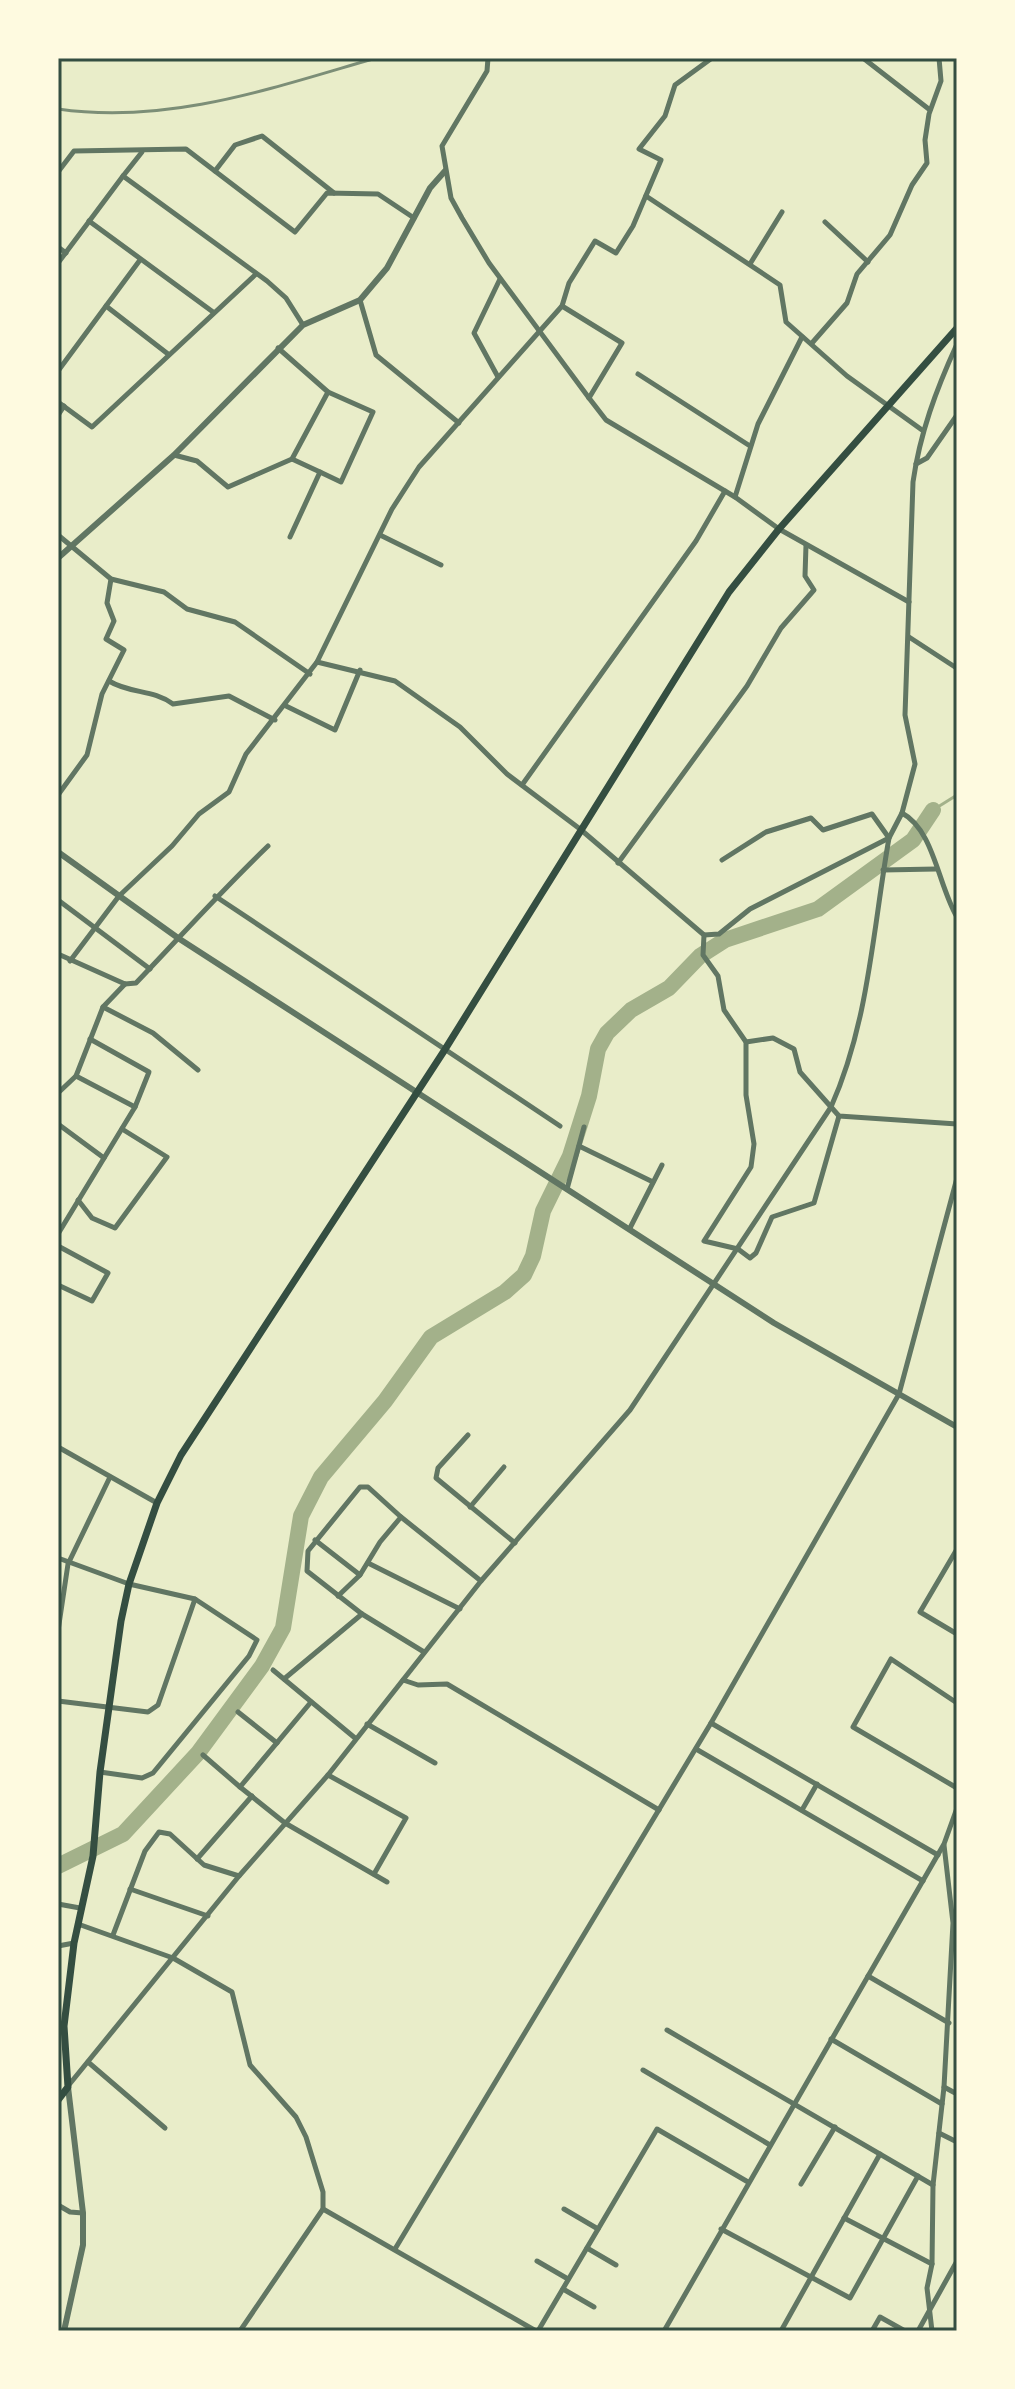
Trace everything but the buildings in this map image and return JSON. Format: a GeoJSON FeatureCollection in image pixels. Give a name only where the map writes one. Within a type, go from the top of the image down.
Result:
{"type":"FeatureCollection","features":[{"type":"Feature","properties":{"kind":"main road"},"geometry":{"type":"LineString","coordinates":[[58,2100],[68,2087],[64,2026],[74,1943],[93,1856],[100,1772],[129,1584],[157,1503],[181,1455],[415,1091],[444,1051],[729,592],[779,529],[956,336]]}},
{"type":"Feature","properties":{"kind":"street"},"geometry":{"type":"LineString","coordinates":[[488,58],[487,71],[442,146],[451,198],[500,279],[606,420],[735,497],[779,529],[909,602]]}},
{"type":"Feature","properties":{"kind":"street"},"geometry":{"type":"LineString","coordinates":[[70,961],[119,896],[172,846],[199,814],[229,792],[246,754],[310,674],[392,509],[419,467],[515,354],[540,333],[562,306],[569,283],[595,241],[616,253],[661,160],[639,149],[665,116],[675,85],[712,58]]}},
{"type":"Feature","properties":{"kind":"street"},"geometry":{"type":"LineString","coordinates":[[863,58],[930,110]]}},
{"type":"Feature","properties":{"kind":"street"},"geometry":{"type":"LineString","coordinates":[[812,343],[847,303],[857,274],[890,235],[912,185],[927,163],[925,140],[930,110],[941,81],[939,58]]}},
{"type":"Feature","properties":{"kind":"street"},"geometry":{"type":"LineString","coordinates":[[215,171],[235,145],[262,136],[335,194]]}},
{"type":"Feature","properties":{"kind":"street"},"geometry":{"type":"LineString","coordinates":[[58,172],[74,151],[186,149],[295,232],[327,193],[378,194],[414,218]]}},
{"type":"Feature","properties":{"kind":"street"},"geometry":{"type":"LineString","coordinates":[[58,263],[142,151]]}},
{"type":"Feature","properties":{"kind":"street"},"geometry":{"type":"LineString","coordinates":[[58,558],[174,455],[303,325],[360,300],[387,268],[430,188],[445,171]]}},
{"type":"Feature","properties":{"kind":"street"},"geometry":{"type":"LineString","coordinates":[[123,176],[286,298],[303,325]]}},
{"type":"Feature","properties":{"kind":"street"},"geometry":{"type":"LineString","coordinates":[[646,196],[780,285],[786,322],[847,376],[922,430]]}},
{"type":"Feature","properties":{"kind":"street"},"geometry":{"type":"LineString","coordinates":[[750,264],[782,212]]}},
{"type":"Feature","properties":{"kind":"street"},"geometry":{"type":"LineString","coordinates":[[89,221],[213,312]]}},
{"type":"Feature","properties":{"kind":"street"},"geometry":{"type":"LineString","coordinates":[[825,222],[868,262]]}},
{"type":"Feature","properties":{"kind":"street"},"geometry":{"type":"LineString","coordinates":[[58,247],[66,253]]}},
{"type":"Feature","properties":{"kind":"street"},"geometry":{"type":"LineString","coordinates":[[58,371],[140,260]]}},
{"type":"Feature","properties":{"kind":"street"},"geometry":{"type":"LineString","coordinates":[[58,402],[92,427],[255,275]]}},
{"type":"Feature","properties":{"kind":"street"},"geometry":{"type":"LineString","coordinates":[[498,377],[474,333],[500,279]]}},
{"type":"Feature","properties":{"kind":"street"},"geometry":{"type":"LineString","coordinates":[[360,300],[376,355],[459,423]]}},
{"type":"Feature","properties":{"kind":"street"},"geometry":{"type":"LineString","coordinates":[[106,306],[168,354]]}},
{"type":"Feature","properties":{"kind":"street"},"geometry":{"type":"LineString","coordinates":[[562,306],[622,343],[589,398]]}},
{"type":"Feature","properties":{"kind":"street"},"geometry":{"type":"LineString","coordinates":[[64,2331],[83,2245],[83,2213],[68,2087],[239,1876],[328,1775],[481,1581],[630,1410],[831,1107],[845,1076],[863,1011],[889,838],[902,813],[915,764],[905,715],[915,464],[922,430],[956,336]]}},
{"type":"Feature","properties":{"kind":"street"},"geometry":{"type":"LineString","coordinates":[[735,497],[750,446],[802,337]]}},
{"type":"Feature","properties":{"kind":"street"},"geometry":{"type":"LineString","coordinates":[[278,348],[328,392],[373,412],[341,482],[292,459]]}},
{"type":"Feature","properties":{"kind":"street"},"geometry":{"type":"LineString","coordinates":[[638,374],[750,446]]}},
{"type":"Feature","properties":{"kind":"street"},"geometry":{"type":"LineString","coordinates":[[174,455],[197,461],[228,487],[292,459],[328,392]]}},
{"type":"Feature","properties":{"kind":"street"},"geometry":{"type":"LineString","coordinates":[[58,415],[64,406]]}},
{"type":"Feature","properties":{"kind":"street"},"geometry":{"type":"LineString","coordinates":[[915,464],[927,458],[957,415]]}},
{"type":"Feature","properties":{"kind":"street"},"geometry":{"type":"LineString","coordinates":[[290,537],[320,472]]}},
{"type":"Feature","properties":{"kind":"street"},"geometry":{"type":"LineString","coordinates":[[522,785],[696,541],[725,491]]}},
{"type":"Feature","properties":{"kind":"street"},"geometry":{"type":"LineString","coordinates":[[58,535],[111,579],[164,592],[187,609],[235,622],[310,674]]}},
{"type":"Feature","properties":{"kind":"street"},"geometry":{"type":"LineString","coordinates":[[380,535],[441,565]]}},
{"type":"Feature","properties":{"kind":"street"},"geometry":{"type":"LineString","coordinates":[[618,863],[747,686],[781,628],[814,590],[805,576],[806,544]]}},
{"type":"Feature","properties":{"kind":"street"},"geometry":{"type":"LineString","coordinates":[[58,795],[87,755],[102,694],[124,650],[106,639],[114,621],[107,603],[111,579]]}},
{"type":"Feature","properties":{"kind":"street"},"geometry":{"type":"LineString","coordinates":[[908,637],[956,667]]}},
{"type":"Feature","properties":{"kind":"street"},"geometry":{"type":"LineString","coordinates":[[317,662],[360,670],[395,681],[460,727],[522,785],[580,829],[704,935],[719,934],[750,909],[889,838]]}},
{"type":"Feature","properties":{"kind":"street"},"geometry":{"type":"LineString","coordinates":[[286,706],[335,730],[360,670]]}},
{"type":"Feature","properties":{"kind":"street"},"geometry":{"type":"LineString","coordinates":[[109,681],[123,690],[162,696],[173,704],[229,696],[275,720]]}},
{"type":"Feature","properties":{"kind":"street"},"geometry":{"type":"LineString","coordinates":[[902,813],[913,819],[928,840],[944,895],[957,917]]}},
{"type":"Feature","properties":{"kind":"street"},"geometry":{"type":"LineString","coordinates":[[722,860],[766,832],[811,818],[823,830],[872,814],[889,838]]}},
{"type":"Feature","properties":{"kind":"street"},"geometry":{"type":"LineString","coordinates":[[58,954],[125,984],[136,983],[215,896],[268,846]]}},
{"type":"Feature","properties":{"kind":"street"},"geometry":{"type":"LineString","coordinates":[[58,852],[178,938],[712,1283],[957,1427]]}},
{"type":"Feature","properties":{"kind":"street"},"geometry":{"type":"LineString","coordinates":[[883,870],[936,869]]}},
{"type":"Feature","properties":{"kind":"street"},"geometry":{"type":"LineString","coordinates":[[215,896],[560,1126]]}},
{"type":"Feature","properties":{"kind":"street"},"geometry":{"type":"LineString","coordinates":[[58,900],[150,969]]}},
{"type":"Feature","properties":{"kind":"street"},"geometry":{"type":"LineString","coordinates":[[704,935],[703,955],[718,976],[724,1010],[746,1042],[746,1095],[754,1144],[751,1167],[704,1241],[738,1249],[753,1257],[772,1217],[814,1203],[839,1116]]}},
{"type":"Feature","properties":{"kind":"street"},"geometry":{"type":"LineString","coordinates":[[58,1093],[76,1076],[103,1007],[125,984]]}},
{"type":"Feature","properties":{"kind":"street"},"geometry":{"type":"LineString","coordinates":[[103,1007],[153,1033],[198,1070]]}},
{"type":"Feature","properties":{"kind":"street"},"geometry":{"type":"LineString","coordinates":[[746,1042],[773,1038],[794,1049],[800,1072],[839,1116],[957,1124]]}},
{"type":"Feature","properties":{"kind":"street"},"geometry":{"type":"LineString","coordinates":[[58,1234],[135,1107],[149,1072],[90,1039]]}},
{"type":"Feature","properties":{"kind":"street"},"geometry":{"type":"LineString","coordinates":[[76,1076],[135,1107]]}},
{"type":"Feature","properties":{"kind":"street"},"geometry":{"type":"LineString","coordinates":[[58,1124],[104,1158]]}},
{"type":"Feature","properties":{"kind":"street"},"geometry":{"type":"LineString","coordinates":[[565,1187],[584,1127]]}},
{"type":"Feature","properties":{"kind":"street"},"geometry":{"type":"LineString","coordinates":[[78,1200],[92,1218],[115,1228],[167,1157],[121,1129]]}},
{"type":"Feature","properties":{"kind":"street"},"geometry":{"type":"LineString","coordinates":[[579,1146],[653,1182]]}},
{"type":"Feature","properties":{"kind":"street"},"geometry":{"type":"LineString","coordinates":[[630,1228],[662,1165]]}},
{"type":"Feature","properties":{"kind":"street"},"geometry":{"type":"LineString","coordinates":[[395,2249],[696,1749],[899,1394],[957,1178]]}},
{"type":"Feature","properties":{"kind":"street"},"geometry":{"type":"LineString","coordinates":[[58,1246],[108,1273],[92,1301],[58,1285]]}},
{"type":"Feature","properties":{"kind":"street"},"geometry":{"type":"LineString","coordinates":[[468,1435],[438,1468],[436,1478],[515,1543]]}},
{"type":"Feature","properties":{"kind":"street"},"geometry":{"type":"LineString","coordinates":[[58,1448],[157,1503]]}},
{"type":"Feature","properties":{"kind":"street"},"geometry":{"type":"LineString","coordinates":[[470,1507],[504,1467]]}},
{"type":"Feature","properties":{"kind":"street"},"geometry":{"type":"LineString","coordinates":[[58,1631],[68,1564],[110,1477]]}},
{"type":"Feature","properties":{"kind":"street"},"geometry":{"type":"LineString","coordinates":[[424,1652],[362,1614],[307,1571],[308,1551],[315,1540],[360,1487],[368,1487],[481,1581]]}},
{"type":"Feature","properties":{"kind":"street"},"geometry":{"type":"LineString","coordinates":[[338,1596],[360,1575],[401,1517]]}},
{"type":"Feature","properties":{"kind":"street"},"geometry":{"type":"LineString","coordinates":[[315,1540],[360,1575]]}},
{"type":"Feature","properties":{"kind":"street"},"geometry":{"type":"LineString","coordinates":[[957,1549],[954,1562],[920,1612],[957,1634]]}},
{"type":"Feature","properties":{"kind":"street"},"geometry":{"type":"LineString","coordinates":[[58,1558],[129,1584],[195,1599],[257,1640],[249,1656],[153,1773],[142,1778],[100,1772]]}},
{"type":"Feature","properties":{"kind":"street"},"geometry":{"type":"LineString","coordinates":[[368,1563],[460,1609]]}},
{"type":"Feature","properties":{"kind":"street"},"geometry":{"type":"LineString","coordinates":[[58,1701],[148,1712],[158,1705],[195,1599]]}},
{"type":"Feature","properties":{"kind":"street"},"geometry":{"type":"LineString","coordinates":[[284,1679],[362,1614]]}},
{"type":"Feature","properties":{"kind":"street"},"geometry":{"type":"LineString","coordinates":[[957,1703],[891,1659],[853,1727],[957,1788]]}},
{"type":"Feature","properties":{"kind":"street"},"geometry":{"type":"LineString","coordinates":[[273,1670],[355,1738]]}},
{"type":"Feature","properties":{"kind":"street"},"geometry":{"type":"LineString","coordinates":[[403,1680],[418,1685],[447,1684],[659,1810]]}},
{"type":"Feature","properties":{"kind":"street"},"geometry":{"type":"LineString","coordinates":[[240,1787],[311,1702]]}},
{"type":"Feature","properties":{"kind":"street"},"geometry":{"type":"LineString","coordinates":[[238,1712],[277,1743]]}},
{"type":"Feature","properties":{"kind":"street"},"geometry":{"type":"LineString","coordinates":[[711,1723],[938,1855]]}},
{"type":"Feature","properties":{"kind":"street"},"geometry":{"type":"LineString","coordinates":[[367,1724],[435,1763]]}},
{"type":"Feature","properties":{"kind":"street"},"geometry":{"type":"LineString","coordinates":[[696,1749],[923,1881]]}},
{"type":"Feature","properties":{"kind":"street"},"geometry":{"type":"LineString","coordinates":[[203,1755],[285,1823],[387,1882]]}},
{"type":"Feature","properties":{"kind":"street"},"geometry":{"type":"LineString","coordinates":[[328,1775],[406,1818],[374,1874]]}},
{"type":"Feature","properties":{"kind":"street"},"geometry":{"type":"LineString","coordinates":[[802,1810],[817,1784]]}},
{"type":"Feature","properties":{"kind":"street"},"geometry":{"type":"LineString","coordinates":[[197,1859],[252,1796]]}},
{"type":"Feature","properties":{"kind":"street"},"geometry":{"type":"LineString","coordinates":[[664,2331],[938,1855],[957,1808]]}},
{"type":"Feature","properties":{"kind":"street"},"geometry":{"type":"LineString","coordinates":[[113,1935],[145,1851],[159,1832],[170,1834],[204,1865],[239,1876]]}},
{"type":"Feature","properties":{"kind":"street"},"geometry":{"type":"LineString","coordinates":[[932,2331],[927,2288],[932,2264],[933,2185],[954,1979],[955,1924],[944,1844]]}},
{"type":"Feature","properties":{"kind":"street"},"geometry":{"type":"LineString","coordinates":[[130,1889],[208,1916]]}},
{"type":"Feature","properties":{"kind":"street"},"geometry":{"type":"LineString","coordinates":[[58,1904],[80,1908]]}},
{"type":"Feature","properties":{"kind":"street"},"geometry":{"type":"LineString","coordinates":[[78,1924],[173,1958],[232,1992],[250,2065],[296,2117],[306,2137],[323,2192],[323,2209],[240,2331]]}},
{"type":"Feature","properties":{"kind":"street"},"geometry":{"type":"LineString","coordinates":[[58,1946],[74,1943]]}},
{"type":"Feature","properties":{"kind":"street"},"geometry":{"type":"LineString","coordinates":[[868,1976],[949,2023]]}},
{"type":"Feature","properties":{"kind":"street"},"geometry":{"type":"LineString","coordinates":[[667,2030],[933,2185]]}},
{"type":"Feature","properties":{"kind":"street"},"geometry":{"type":"LineString","coordinates":[[948,2030],[957,2036]]}},
{"type":"Feature","properties":{"kind":"street"},"geometry":{"type":"LineString","coordinates":[[831,2039],[942,2104]]}},
{"type":"Feature","properties":{"kind":"street"},"geometry":{"type":"LineString","coordinates":[[88,2062],[165,2128]]}},
{"type":"Feature","properties":{"kind":"street"},"geometry":{"type":"LineString","coordinates":[[643,2070],[770,2145]]}},
{"type":"Feature","properties":{"kind":"street"},"geometry":{"type":"LineString","coordinates":[[944,2087],[957,2094]]}},
{"type":"Feature","properties":{"kind":"street"},"geometry":{"type":"LineString","coordinates":[[801,2184],[835,2127]]}},
{"type":"Feature","properties":{"kind":"street"},"geometry":{"type":"LineString","coordinates":[[323,2209],[537,2331],[657,2129],[748,2182]]}},
{"type":"Feature","properties":{"kind":"street"},"geometry":{"type":"LineString","coordinates":[[939,2133],[957,2142]]}},
{"type":"Feature","properties":{"kind":"street"},"geometry":{"type":"LineString","coordinates":[[781,2331],[880,2154]]}},
{"type":"Feature","properties":{"kind":"street"},"geometry":{"type":"LineString","coordinates":[[721,2229],[850,2298],[918,2176]]}},
{"type":"Feature","properties":{"kind":"street"},"geometry":{"type":"LineString","coordinates":[[58,2205],[70,2212],[83,2213]]}},
{"type":"Feature","properties":{"kind":"street"},"geometry":{"type":"LineString","coordinates":[[564,2209],[598,2229]]}},
{"type":"Feature","properties":{"kind":"street"},"geometry":{"type":"LineString","coordinates":[[844,2218],[932,2264]]}},
{"type":"Feature","properties":{"kind":"street"},"geometry":{"type":"LineString","coordinates":[[587,2248],[616,2265]]}},
{"type":"Feature","properties":{"kind":"street"},"geometry":{"type":"LineString","coordinates":[[537,2261],[568,2279]]}},
{"type":"Feature","properties":{"kind":"street"},"geometry":{"type":"LineString","coordinates":[[918,2331],[957,2261]]}},
{"type":"Feature","properties":{"kind":"street"},"geometry":{"type":"LineString","coordinates":[[563,2289],[594,2307]]}},
{"type":"Feature","properties":{"kind":"street"},"geometry":{"type":"LineString","coordinates":[[872,2331],[880,2317],[905,2331]]}},
{"type":"Feature","properties":{"kind":"waterway"},"geometry":{"type":"LineString","coordinates":[[933,810],[957,795]]}},
{"type":"Feature","properties":{"kind":"waterway"},"geometry":{"type":"LineString","coordinates":[[58,1866],[123,1834],[198,1753],[262,1666],[283,1628],[301,1516],[321,1477],[385,1401],[431,1337],[505,1292],[524,1275],[533,1256],[543,1211],[570,1156],[589,1096],[598,1049],[607,1033],[631,1010],[669,988],[700,956],[725,940],[818,909],[913,840],[933,810]]}},
{"type":"Feature","properties":{"kind":"railway"},"geometry":{"type":"LineString","coordinates":[[58,109],[99,113],[180,108],[259,92],[376,58]]}}]}
